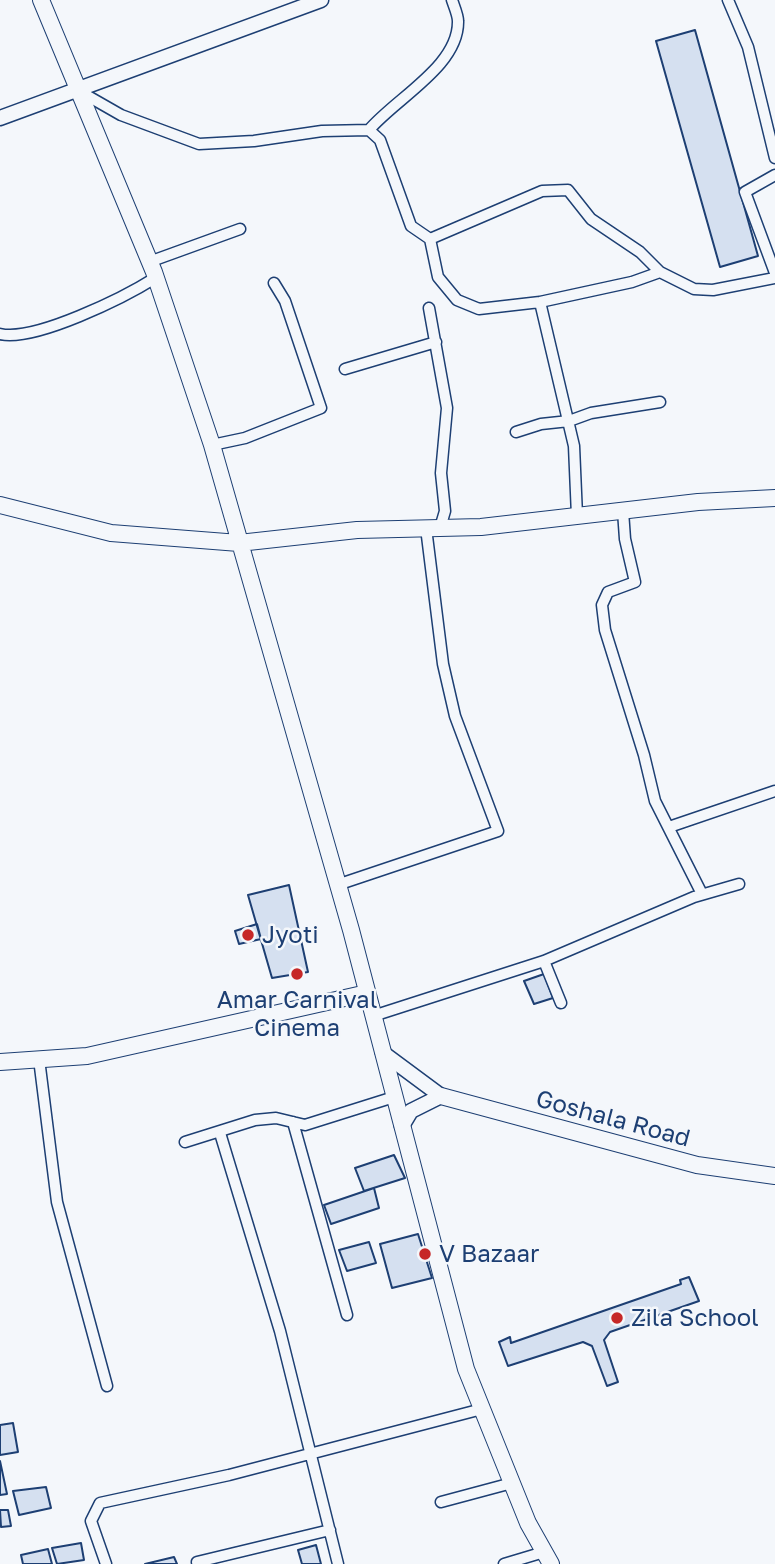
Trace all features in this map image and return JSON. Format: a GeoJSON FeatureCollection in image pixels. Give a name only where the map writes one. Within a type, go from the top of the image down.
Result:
{"type":"FeatureCollection","features":[{"type":"Feature","properties":{"kind":"main road"},"geometry":{"type":"LineString","coordinates":[[41,0],[149,262],[212,445],[367,993],[466,1369],[512,1483],[547,1558]]}},
{"type":"Feature","properties":{"kind":"main road"},"geometry":{"type":"LineString","coordinates":[[0,505],[111,533],[239,543],[357,530],[481,527],[775,498]]}},
{"type":"Feature","properties":{"kind":"main road"},"geometry":{"type":"LineString","coordinates":[[0,1062],[87,1056],[367,993]]}},
{"type":"Feature","properties":{"kind":"main road","name":"Goshala Road"},"geometry":{"type":"LineString","coordinates":[[440,1096],[697,1165],[775,1176]]}},
{"type":"Feature","properties":{"kind":"street"},"geometry":{"type":"LineString","coordinates":[[0,118],[321,0]]}},
{"type":"Feature","properties":{"kind":"street"},"geometry":{"type":"LineString","coordinates":[[369,130],[385,111],[452,52],[458,21],[452,0]]}},
{"type":"Feature","properties":{"kind":"street"},"geometry":{"type":"LineString","coordinates":[[728,0],[748,47],[775,158]]}},
{"type":"Feature","properties":{"kind":"street"},"geometry":{"type":"LineString","coordinates":[[79,90],[121,115],[199,144],[254,141],[322,131],[369,130],[380,140],[411,226],[430,239],[438,277],[457,300],[479,309],[540,302],[632,282],[660,272]]}},
{"type":"Feature","properties":{"kind":"street"},"geometry":{"type":"LineString","coordinates":[[775,175],[744,192],[775,273]]}},
{"type":"Feature","properties":{"kind":"street"},"geometry":{"type":"LineString","coordinates":[[430,239],[542,191],[568,190],[591,219],[640,252],[660,272],[694,289],[713,290],[775,278]]}},
{"type":"Feature","properties":{"kind":"street"},"geometry":{"type":"LineString","coordinates":[[149,262],[240,229]]}},
{"type":"Feature","properties":{"kind":"street"},"geometry":{"type":"LineString","coordinates":[[3,337],[65,321],[127,296],[155,278]]}},
{"type":"Feature","properties":{"kind":"street"},"geometry":{"type":"LineString","coordinates":[[212,445],[255,435],[321,408],[285,302],[274,283]]}},
{"type":"Feature","properties":{"kind":"street"},"geometry":{"type":"LineString","coordinates":[[540,302],[574,446],[577,516]]}},
{"type":"Feature","properties":{"kind":"street"},"geometry":{"type":"LineString","coordinates":[[337,885],[498,831],[452,703],[432,590],[433,528],[445,511],[442,473],[447,408],[429,308]]}},
{"type":"Feature","properties":{"kind":"street"},"geometry":{"type":"LineString","coordinates":[[345,369],[436,342]]}},
{"type":"Feature","properties":{"kind":"street"},"geometry":{"type":"LineString","coordinates":[[516,432],[541,424],[569,421],[591,413],[660,402]]}},
{"type":"Feature","properties":{"kind":"street"},"geometry":{"type":"LineString","coordinates":[[622,511],[635,582],[608,592],[602,605],[605,630],[645,755],[655,801],[702,894]]}},
{"type":"Feature","properties":{"kind":"street"},"geometry":{"type":"LineString","coordinates":[[669,827],[775,791]]}},
{"type":"Feature","properties":{"kind":"street"},"geometry":{"type":"LineString","coordinates":[[373,1016],[544,961],[702,894],[739,884]]}},
{"type":"Feature","properties":{"kind":"street"},"geometry":{"type":"LineString","coordinates":[[544,961],[561,1003]]}},
{"type":"Feature","properties":{"kind":"street"},"geometry":{"type":"LineString","coordinates":[[383,1053],[440,1096],[411,1111],[402,1126]]}},
{"type":"Feature","properties":{"kind":"street"},"geometry":{"type":"LineString","coordinates":[[39,1059],[57,1202],[107,1386]]}},
{"type":"Feature","properties":{"kind":"street"},"geometry":{"type":"LineString","coordinates":[[185,1142],[255,1120],[276,1118],[305,1125],[394,1097]]}},
{"type":"Feature","properties":{"kind":"street"},"geometry":{"type":"LineString","coordinates":[[293,1122],[347,1315]]}},
{"type":"Feature","properties":{"kind":"street"},"geometry":{"type":"LineString","coordinates":[[220,1133],[283,1341],[338,1564]]}},
{"type":"Feature","properties":{"kind":"street"},"geometry":{"type":"LineString","coordinates":[[106,1564],[91,1521],[100,1503],[309,1455],[482,1409]]}},
{"type":"Feature","properties":{"kind":"street"},"geometry":{"type":"LineString","coordinates":[[441,1502],[512,1483]]}},
{"type":"Feature","properties":{"kind":"street"},"geometry":{"type":"LineString","coordinates":[[197,1562],[233,1560],[330,1530]]}},
{"type":"Feature","properties":{"kind":"street"},"geometry":{"type":"LineString","coordinates":[[505,1564],[547,1558]]}},
{"type":"Feature","properties":{"kind":"building"},"geometry":{"type":"Polygon","coordinates":[[[695,30],[758,256],[720,267],[656,41],[695,30]]]}},
{"type":"Feature","properties":{"kind":"building"},"geometry":{"type":"Polygon","coordinates":[[[289,885],[308,972],[272,978],[248,895],[289,885]]]}},
{"type":"Feature","properties":{"kind":"building","name":"Jyoti"},"geometry":{"type":"Polygon","coordinates":[[[257,924],[261,939],[239,944],[235,931],[257,924]]]}},
{"type":"Feature","properties":{"kind":"building"},"geometry":{"type":"Polygon","coordinates":[[[544,974],[553,998],[534,1004],[524,981],[544,974]]]}},
{"type":"Feature","properties":{"kind":"building"},"geometry":{"type":"Polygon","coordinates":[[[394,1155],[405,1178],[364,1191],[355,1168],[394,1155]]]}},
{"type":"Feature","properties":{"kind":"building"},"geometry":{"type":"Polygon","coordinates":[[[374,1188],[379,1208],[331,1224],[324,1205],[374,1188]]]}},
{"type":"Feature","properties":{"kind":"building"},"geometry":{"type":"Polygon","coordinates":[[[418,1234],[432,1278],[392,1288],[380,1244],[418,1234]]]}},
{"type":"Feature","properties":{"kind":"building"},"geometry":{"type":"Polygon","coordinates":[[[369,1242],[376,1263],[347,1271],[339,1250],[369,1242]]]}},
{"type":"Feature","properties":{"kind":"building","name":"Zila School"},"geometry":{"type":"Polygon","coordinates":[[[689,1277],[699,1301],[610,1332],[604,1340],[618,1382],[607,1386],[592,1346],[583,1342],[508,1366],[499,1342],[510,1337],[511,1343],[681,1284],[680,1280],[689,1277]]]}},
{"type":"Feature","properties":{"kind":"building"},"geometry":{"type":"Polygon","coordinates":[[[13,1423],[18,1452],[0,1455],[0,1425],[13,1423]]]}},
{"type":"Feature","properties":{"kind":"building"},"geometry":{"type":"Polygon","coordinates":[[[0,1461],[7,1494],[0,1495],[0,1461]]]}},
{"type":"Feature","properties":{"kind":"building"},"geometry":{"type":"Polygon","coordinates":[[[46,1487],[51,1508],[19,1515],[13,1491],[46,1487]]]}},
{"type":"Feature","properties":{"kind":"building"},"geometry":{"type":"Polygon","coordinates":[[[0,1510],[8,1510],[11,1526],[1,1527],[0,1510]]]}},
{"type":"Feature","properties":{"kind":"building"},"geometry":{"type":"Polygon","coordinates":[[[81,1543],[84,1560],[57,1564],[52,1548],[81,1543]]]}},
{"type":"Feature","properties":{"kind":"building"},"geometry":{"type":"Polygon","coordinates":[[[316,1545],[321,1564],[302,1564],[298,1550],[316,1545]]]}},
{"type":"Feature","properties":{"kind":"building"},"geometry":{"type":"Polygon","coordinates":[[[48,1549],[52,1564],[23,1564],[21,1555],[48,1549]]]}},
{"type":"Feature","properties":{"kind":"building"},"geometry":{"type":"Polygon","coordinates":[[[174,1557],[177,1564],[145,1564],[174,1557]]]}},
{"type":"Feature","properties":{"kind":"place","name":"Jyoti"},"geometry":{"type":"Point","coordinates":[248,935]}},
{"type":"Feature","properties":{"kind":"place","name":"Amar Carnival Cinema"},"geometry":{"type":"Point","coordinates":[297,974]}},
{"type":"Feature","properties":{"kind":"place","name":"V Bazaar"},"geometry":{"type":"Point","coordinates":[425,1254]}},
{"type":"Feature","properties":{"kind":"place","name":"Zila School"},"geometry":{"type":"Point","coordinates":[617,1318]}}]}
